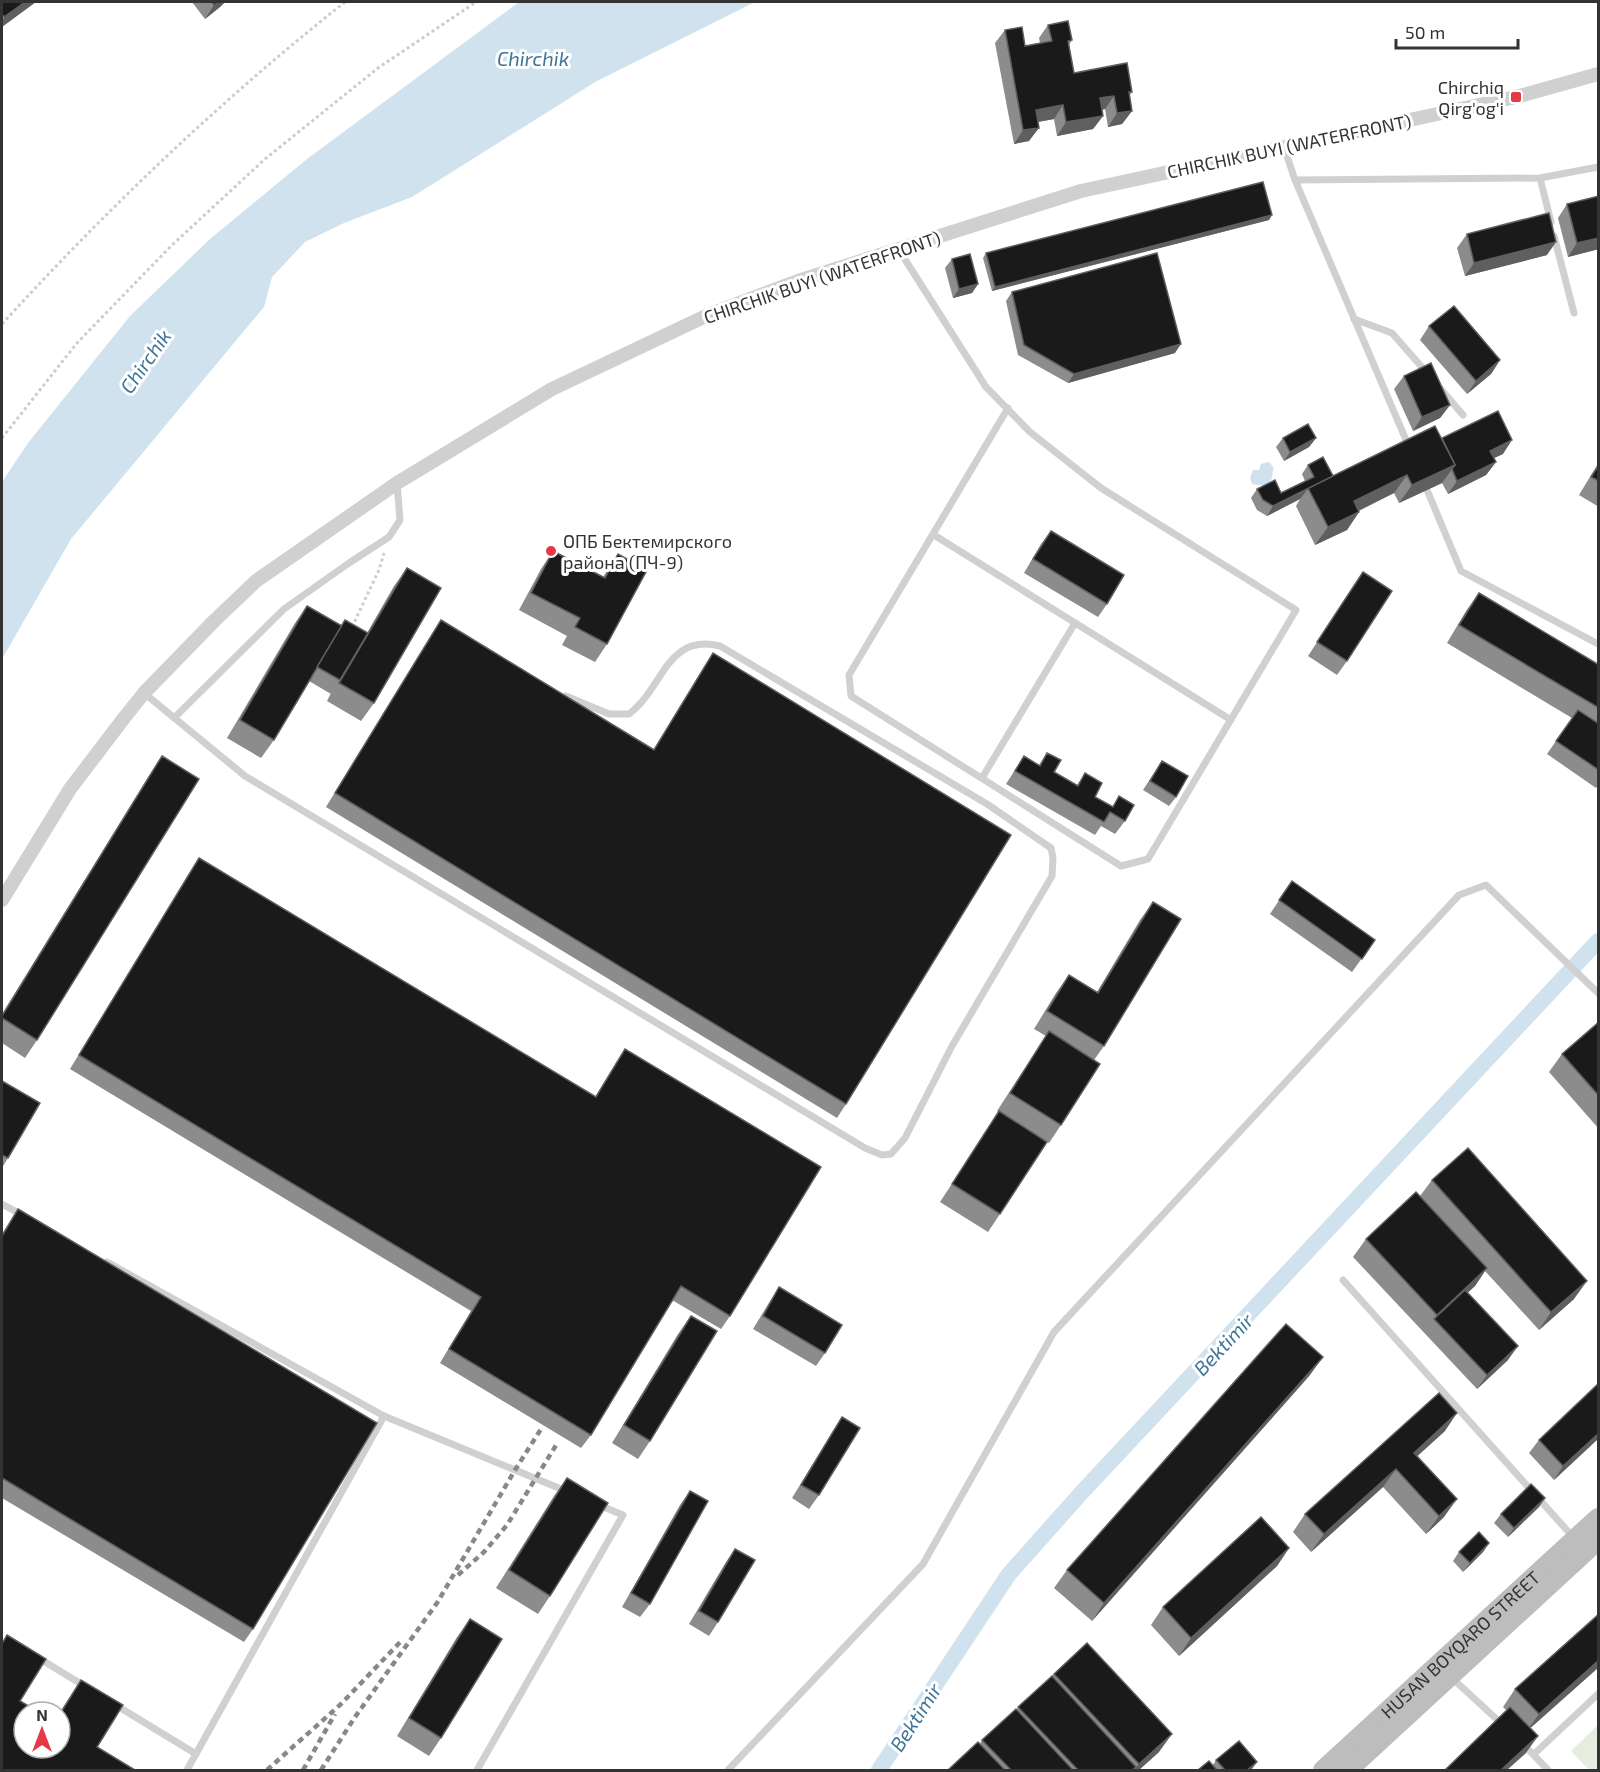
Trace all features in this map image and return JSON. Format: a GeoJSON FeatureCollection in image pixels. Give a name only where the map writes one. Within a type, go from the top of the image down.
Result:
{"type":"FeatureCollection","features":[{"type":"Feature","properties":{"kind":"main road","name":"HUSAN BOYQARO STREET"},"geometry":{"type":"LineString","coordinates":[[1348,1770],[1444,1670],[1575,1539],[1599,1518]]}},
{"type":"Feature","properties":{"kind":"main road","name":"HUSAN BOYQARO STREET"},"geometry":{"type":"LineString","coordinates":[[1323,1770],[1599,1540]]}},
{"type":"Feature","properties":{"kind":"street","name":"CHIRCHIK BUYI (WATERFRONT)"},"geometry":{"type":"LineString","coordinates":[[2,900],[70,789],[144,693],[214,620],[256,581],[397,483],[552,389],[630,350],[708,315],[798,281],[1081,191],[1516,97],[1599,74]]}},
{"type":"Feature","properties":{"kind":"lane"},"geometry":{"type":"LineString","coordinates":[[1284,147],[1295,180],[1410,450]]}},
{"type":"Feature","properties":{"kind":"lane"},"geometry":{"type":"LineString","coordinates":[[1295,180],[1540,178],[1599,167]]}},
{"type":"Feature","properties":{"kind":"lane"},"geometry":{"type":"LineString","coordinates":[[1540,178],[1574,313]]}},
{"type":"Feature","properties":{"kind":"lane"},"geometry":{"type":"LineString","coordinates":[[899,250],[986,387],[1008,408],[1030,432],[1101,488],[1296,610],[1148,859],[1121,866],[851,696],[849,675],[1008,408]]}},
{"type":"Feature","properties":{"kind":"lane"},"geometry":{"type":"LineString","coordinates":[[1354,319],[1392,333],[1463,415]]}},
{"type":"Feature","properties":{"kind":"lane"},"geometry":{"type":"LineString","coordinates":[[174,718],[284,609],[390,537],[399,520],[397,483]]}},
{"type":"Feature","properties":{"kind":"lane"},"geometry":{"type":"LineString","coordinates":[[1427,490],[1461,571],[1599,644]]}},
{"type":"Feature","properties":{"kind":"lane"},"geometry":{"type":"LineString","coordinates":[[934,535],[1231,720]]}},
{"type":"Feature","properties":{"kind":"lane"},"geometry":{"type":"LineString","coordinates":[[982,778],[1074,623]]}},
{"type":"Feature","properties":{"kind":"lane"},"geometry":{"type":"LineString","coordinates":[[144,693],[255,782],[866,1148],[882,1155],[891,1154],[905,1138],[952,1046],[1052,876],[1051,848],[987,804],[720,646],[704,642],[678,652],[650,693],[629,714],[609,714],[566,696]]}},
{"type":"Feature","properties":{"kind":"lane"},"geometry":{"type":"LineString","coordinates":[[728,1770],[923,1564],[1054,1332],[1459,895],[1486,885],[1598,991]]}},
{"type":"Feature","properties":{"kind":"lane"},"geometry":{"type":"LineString","coordinates":[[2,1204],[33,1221]]}},
{"type":"Feature","properties":{"kind":"lane"},"geometry":{"type":"LineString","coordinates":[[95,1256],[384,1416],[569,1492]]}},
{"type":"Feature","properties":{"kind":"lane"},"geometry":{"type":"LineString","coordinates":[[1343,1280],[1575,1539]]}},
{"type":"Feature","properties":{"kind":"lane"},"geometry":{"type":"LineString","coordinates":[[187,1770],[384,1416]]}},
{"type":"Feature","properties":{"kind":"lane"},"geometry":{"type":"LineString","coordinates":[[477,1770],[624,1515],[591,1501]]}},
{"type":"Feature","properties":{"kind":"lane"},"geometry":{"type":"LineString","coordinates":[[31,1653],[89,1689]]}},
{"type":"Feature","properties":{"kind":"lane"},"geometry":{"type":"LineString","coordinates":[[1444,1670],[1509,1731]]}},
{"type":"Feature","properties":{"kind":"lane"},"geometry":{"type":"LineString","coordinates":[[1534,1754],[1599,1694]]}},
{"type":"Feature","properties":{"kind":"lane"},"geometry":{"type":"LineString","coordinates":[[109,1701],[196,1754]]}},
{"type":"Feature","properties":{"kind":"lane"},"geometry":{"type":"LineString","coordinates":[[1517,1738],[1548,1770]]}},
{"type":"Feature","properties":{"kind":"path"},"geometry":{"type":"LineString","coordinates":[[2,324],[68,251],[177,146],[292,44],[345,2]]}},
{"type":"Feature","properties":{"kind":"path"},"geometry":{"type":"LineString","coordinates":[[2,438],[77,343],[171,246],[256,166],[378,68],[476,2]]}},
{"type":"Feature","properties":{"kind":"path"},"geometry":{"type":"LineString","coordinates":[[351,630],[379,570],[390,537]]}},
{"type":"Feature","properties":{"kind":"shaded area"},"geometry":{"type":"Polygon","coordinates":[[[1598,1725],[1598,1770],[1589,1770],[1571,1751],[1598,1725]]]}},
{"type":"Feature","properties":{"kind":"water","name":"Chirchik"},"geometry":{"type":"Polygon","coordinates":[[[519,2],[755,2],[597,81],[412,197],[344,223],[305,242],[272,277],[264,307],[71,539],[2,659],[2,482],[28,443],[130,316],[210,239],[307,159],[519,2]]]}},
{"type":"Feature","properties":{"kind":"water"},"geometry":{"type":"Polygon","coordinates":[[[1269,462],[1274,468],[1271,480],[1267,484],[1252,484],[1250,478],[1253,470],[1259,470],[1261,464],[1269,462]]]}},
{"type":"Feature","properties":{"kind":"building"},"geometry":{"type":"Polygon","coordinates":[[[2,2],[25,2],[4,17],[2,2]]]}},
{"type":"Feature","properties":{"kind":"building"},"geometry":{"type":"Polygon","coordinates":[[[1068,21],[1072,40],[1068,41],[1074,73],[1127,63],[1132,92],[1129,92],[1132,111],[1117,113],[1114,96],[1100,98],[1103,116],[1066,122],[1063,105],[1036,110],[1039,128],[1023,130],[1005,30],[1022,27],[1025,46],[1052,41],[1048,25],[1068,21]]]}},
{"type":"Feature","properties":{"kind":"building"},"geometry":{"type":"Polygon","coordinates":[[[1263,182],[1272,215],[995,287],[986,253],[1263,182]]]}},
{"type":"Feature","properties":{"kind":"building"},"geometry":{"type":"Polygon","coordinates":[[[1599,196],[1599,238],[1577,243],[1567,204],[1599,196]]]}},
{"type":"Feature","properties":{"kind":"building"},"geometry":{"type":"Polygon","coordinates":[[[1549,213],[1556,242],[1474,263],[1467,234],[1549,213]]]}},
{"type":"Feature","properties":{"kind":"building"},"geometry":{"type":"Polygon","coordinates":[[[1157,253],[1181,344],[1074,374],[1024,345],[1012,292],[1157,253]]]}},
{"type":"Feature","properties":{"kind":"building"},"geometry":{"type":"Polygon","coordinates":[[[970,254],[978,284],[959,289],[952,259],[970,254]]]}},
{"type":"Feature","properties":{"kind":"building"},"geometry":{"type":"Polygon","coordinates":[[[1454,306],[1500,360],[1476,381],[1429,326],[1454,306]]]}},
{"type":"Feature","properties":{"kind":"building"},"geometry":{"type":"Polygon","coordinates":[[[1431,363],[1450,405],[1422,417],[1404,376],[1431,363]]]}},
{"type":"Feature","properties":{"kind":"building"},"geometry":{"type":"Polygon","coordinates":[[[1498,411],[1512,440],[1490,451],[1496,462],[1457,481],[1452,469],[1455,465],[1442,438],[1498,411]]]}},
{"type":"Feature","properties":{"kind":"building"},"geometry":{"type":"Polygon","coordinates":[[[1308,424],[1316,438],[1290,452],[1283,438],[1308,424]]]}},
{"type":"Feature","properties":{"kind":"building"},"geometry":{"type":"Polygon","coordinates":[[[1435,426],[1455,465],[1412,485],[1407,475],[1354,501],[1359,512],[1328,527],[1308,488],[1435,426]]]}},
{"type":"Feature","properties":{"kind":"building"},"geometry":{"type":"Polygon","coordinates":[[[1323,457],[1333,476],[1273,506],[1263,500],[1257,489],[1275,480],[1281,493],[1314,477],[1308,465],[1323,457]]]}},
{"type":"Feature","properties":{"kind":"building"},"geometry":{"type":"Polygon","coordinates":[[[1599,465],[1599,481],[1591,477],[1599,465]]]}},
{"type":"Feature","properties":{"kind":"building"},"geometry":{"type":"Polygon","coordinates":[[[1051,531],[1124,575],[1107,604],[1033,559],[1051,531]]]}},
{"type":"Feature","properties":{"kind":"building"},"geometry":{"type":"Polygon","coordinates":[[[553,551],[605,578],[618,554],[647,570],[607,644],[575,627],[580,618],[531,593],[553,551]]]}},
{"type":"Feature","properties":{"kind":"building"},"geometry":{"type":"Polygon","coordinates":[[[407,568],[441,588],[374,703],[339,683],[407,568]]]}},
{"type":"Feature","properties":{"kind":"building"},"geometry":{"type":"Polygon","coordinates":[[[1363,572],[1392,591],[1347,661],[1317,642],[1363,572]]]}},
{"type":"Feature","properties":{"kind":"building"},"geometry":{"type":"Polygon","coordinates":[[[1479,593],[1599,665],[1599,708],[1459,625],[1479,593]]]}},
{"type":"Feature","properties":{"kind":"building"},"geometry":{"type":"Polygon","coordinates":[[[307,606],[342,626],[274,740],[240,720],[307,606]]]}},
{"type":"Feature","properties":{"kind":"building"},"geometry":{"type":"Polygon","coordinates":[[[345,620],[368,633],[340,680],[317,667],[345,620]]]}},
{"type":"Feature","properties":{"kind":"building"},"geometry":{"type":"Polygon","coordinates":[[[441,620],[654,750],[713,653],[1011,835],[846,1104],[335,793],[441,620]]]}},
{"type":"Feature","properties":{"kind":"building"},"geometry":{"type":"Polygon","coordinates":[[[1578,710],[1599,724],[1599,770],[1556,741],[1578,710]]]}},
{"type":"Feature","properties":{"kind":"building"},"geometry":{"type":"Polygon","coordinates":[[[1047,753],[1061,760],[1054,772],[1078,786],[1085,773],[1102,783],[1095,797],[1113,807],[1119,796],[1134,805],[1125,821],[1110,812],[1104,822],[1015,771],[1024,756],[1040,766],[1047,753]]]}},
{"type":"Feature","properties":{"kind":"building"},"geometry":{"type":"Polygon","coordinates":[[[162,756],[199,779],[37,1040],[2,1016],[162,756]]]}},
{"type":"Feature","properties":{"kind":"building"},"geometry":{"type":"Polygon","coordinates":[[[1162,761],[1188,776],[1176,797],[1150,781],[1162,761]]]}},
{"type":"Feature","properties":{"kind":"building"},"geometry":{"type":"Polygon","coordinates":[[[199,858],[596,1097],[625,1049],[821,1167],[730,1316],[681,1286],[591,1435],[449,1349],[481,1297],[79,1055],[199,858]]]}},
{"type":"Feature","properties":{"kind":"building"},"geometry":{"type":"Polygon","coordinates":[[[1292,881],[1375,940],[1362,959],[1279,900],[1292,881]]]}},
{"type":"Feature","properties":{"kind":"building"},"geometry":{"type":"Polygon","coordinates":[[[1153,902],[1181,919],[1104,1046],[1047,1011],[1069,975],[1098,993],[1153,902]]]}},
{"type":"Feature","properties":{"kind":"building"},"geometry":{"type":"Polygon","coordinates":[[[1599,1022],[1599,1096],[1562,1054],[1599,1022]]]}},
{"type":"Feature","properties":{"kind":"building"},"geometry":{"type":"Polygon","coordinates":[[[1049,1031],[1100,1064],[1061,1125],[1010,1093],[1049,1031]]]}},
{"type":"Feature","properties":{"kind":"building"},"geometry":{"type":"Polygon","coordinates":[[[2,1081],[40,1103],[8,1158],[2,1155],[2,1081]]]}},
{"type":"Feature","properties":{"kind":"building"},"geometry":{"type":"Polygon","coordinates":[[[999,1111],[1047,1142],[1000,1214],[952,1184],[999,1111]]]}},
{"type":"Feature","properties":{"kind":"building"},"geometry":{"type":"Polygon","coordinates":[[[1468,1148],[1587,1281],[1551,1312],[1432,1180],[1468,1148]]]}},
{"type":"Feature","properties":{"kind":"building"},"geometry":{"type":"Polygon","coordinates":[[[1416,1192],[1487,1268],[1437,1315],[1366,1239],[1416,1192]]]}},
{"type":"Feature","properties":{"kind":"building"},"geometry":{"type":"Polygon","coordinates":[[[18,1209],[377,1423],[253,1629],[2,1478],[2,1236],[18,1209]]]}},
{"type":"Feature","properties":{"kind":"building"},"geometry":{"type":"Polygon","coordinates":[[[779,1287],[842,1325],[825,1353],[763,1316],[779,1287]]]}},
{"type":"Feature","properties":{"kind":"building"},"geometry":{"type":"Polygon","coordinates":[[[1465,1290],[1518,1346],[1487,1375],[1434,1319],[1465,1290]]]}},
{"type":"Feature","properties":{"kind":"building"},"geometry":{"type":"Polygon","coordinates":[[[691,1316],[717,1331],[650,1441],[624,1425],[691,1316]]]}},
{"type":"Feature","properties":{"kind":"building"},"geometry":{"type":"Polygon","coordinates":[[[1286,1324],[1323,1357],[1104,1603],[1067,1570],[1286,1324]]]}},
{"type":"Feature","properties":{"kind":"building"},"geometry":{"type":"Polygon","coordinates":[[[1599,1383],[1599,1433],[1563,1466],[1539,1440],[1599,1383]]]}},
{"type":"Feature","properties":{"kind":"building"},"geometry":{"type":"Polygon","coordinates":[[[1439,1393],[1457,1413],[1414,1453],[1457,1499],[1439,1516],[1396,1469],[1324,1534],[1305,1514],[1439,1393]]]}},
{"type":"Feature","properties":{"kind":"building"},"geometry":{"type":"Polygon","coordinates":[[[842,1417],[860,1428],[819,1495],[801,1485],[842,1417]]]}},
{"type":"Feature","properties":{"kind":"building"},"geometry":{"type":"Polygon","coordinates":[[[567,1478],[608,1503],[550,1596],[509,1570],[567,1478]]]}},
{"type":"Feature","properties":{"kind":"building"},"geometry":{"type":"Polygon","coordinates":[[[1531,1484],[1545,1498],[1514,1528],[1501,1514],[1531,1484]]]}},
{"type":"Feature","properties":{"kind":"building"},"geometry":{"type":"Polygon","coordinates":[[[690,1491],[708,1501],[650,1604],[631,1593],[690,1491]]]}},
{"type":"Feature","properties":{"kind":"building"},"geometry":{"type":"Polygon","coordinates":[[[1261,1517],[1289,1548],[1191,1638],[1163,1607],[1261,1517]]]}},
{"type":"Feature","properties":{"kind":"building"},"geometry":{"type":"Polygon","coordinates":[[[1479,1532],[1489,1543],[1470,1563],[1459,1552],[1479,1532]]]}},
{"type":"Feature","properties":{"kind":"building"},"geometry":{"type":"Polygon","coordinates":[[[735,1549],[755,1560],[718,1622],[699,1611],[735,1549]]]}},
{"type":"Feature","properties":{"kind":"building"},"geometry":{"type":"Polygon","coordinates":[[[1599,1614],[1599,1660],[1539,1714],[1515,1689],[1599,1614]]]}},
{"type":"Feature","properties":{"kind":"building"},"geometry":{"type":"Polygon","coordinates":[[[470,1619],[502,1639],[441,1738],[409,1718],[470,1619]]]}},
{"type":"Feature","properties":{"kind":"building"},"geometry":{"type":"Polygon","coordinates":[[[7,1635],[46,1659],[21,1700],[12,1700],[12,1760],[72,1760],[72,1700],[69,1700],[81,1680],[123,1705],[97,1747],[135,1770],[2,1770],[2,1644],[7,1635]]]}},
{"type":"Feature","properties":{"kind":"building"},"geometry":{"type":"Polygon","coordinates":[[[1087,1643],[1172,1734],[1139,1764],[1054,1674],[1087,1643]]]}},
{"type":"Feature","properties":{"kind":"building"},"geometry":{"type":"Polygon","coordinates":[[[1052,1676],[1136,1767],[1132,1770],[1078,1770],[1018,1707],[1052,1676]]]}},
{"type":"Feature","properties":{"kind":"building"},"geometry":{"type":"Polygon","coordinates":[[[1510,1707],[1538,1736],[1501,1770],[1445,1770],[1510,1707]]]}},
{"type":"Feature","properties":{"kind":"building"},"geometry":{"type":"Polygon","coordinates":[[[1016,1709],[1073,1770],[1011,1770],[982,1740],[1016,1709]]]}},
{"type":"Feature","properties":{"kind":"building"},"geometry":{"type":"Polygon","coordinates":[[[1239,1741],[1257,1762],[1247,1770],[1225,1770],[1216,1760],[1239,1741]]]}},
{"type":"Feature","properties":{"kind":"building"},"geometry":{"type":"Polygon","coordinates":[[[978,1742],[1005,1770],[948,1770],[978,1742]]]}},
{"type":"Feature","properties":{"kind":"building"},"geometry":{"type":"Polygon","coordinates":[[[1209,1761],[1217,1770],[1198,1770],[1209,1761]]]}},
{"type":"Feature","properties":{"kind":"waterway","name":"Bektimir"},"geometry":{"type":"LineString","coordinates":[[879,1770],[1009,1574],[1083,1491],[1598,941]]}},
{"type":"Feature","properties":{"kind":"railway"},"geometry":{"type":"LineString","coordinates":[[321,1770],[355,1717],[437,1603],[541,1429]]}},
{"type":"Feature","properties":{"kind":"railway"},"geometry":{"type":"LineString","coordinates":[[458,1575],[484,1552],[507,1525],[558,1442]]}},
{"type":"Feature","properties":{"kind":"railway"},"geometry":{"type":"LineString","coordinates":[[267,1770],[341,1704],[403,1639]]}},
{"type":"Feature","properties":{"kind":"railway"},"geometry":{"type":"LineString","coordinates":[[303,1770],[335,1714]]}},
{"type":"Feature","properties":{"kind":"place","name":"Chirchiq Qirg'og'i"},"geometry":{"type":"Point","coordinates":[1516,97]}},
{"type":"Feature","properties":{"kind":"place","name":"ОПБ Бектемирского района (ПЧ-9)"},"geometry":{"type":"Point","coordinates":[551,551]}}]}
